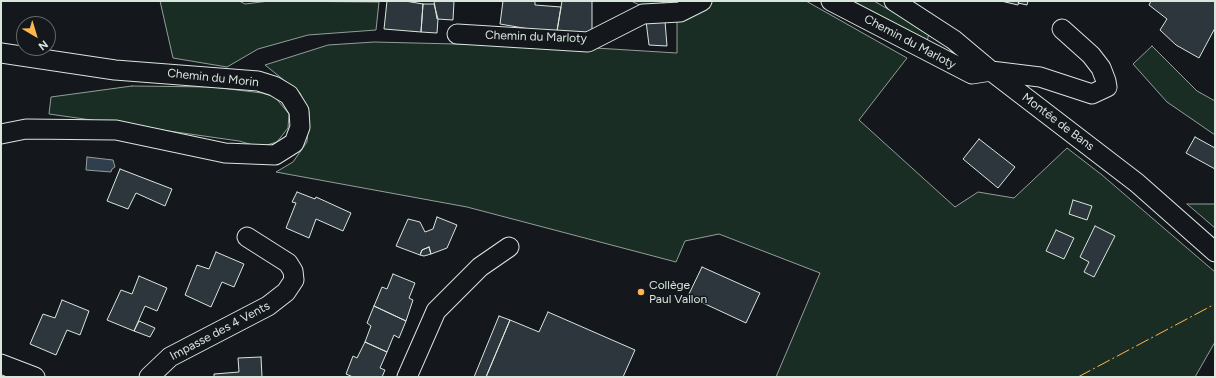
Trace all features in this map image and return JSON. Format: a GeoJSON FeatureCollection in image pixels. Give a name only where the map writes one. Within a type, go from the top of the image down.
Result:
{"type":"FeatureCollection","features":[{"type":"Feature","properties":{"kind":"street","name":"Chemin du Marloty"},"geometry":{"type":"LineString","coordinates":[[457,34],[588,42],[643,14],[680,12],[702,1]]}},
{"type":"Feature","properties":{"kind":"street","name":"Chemin du Marloty"},"geometry":{"type":"LineString","coordinates":[[831,1],[972,74],[990,71],[1040,77],[1092,94],[1107,87],[1101,68],[1091,55],[1062,29]]}},
{"type":"Feature","properties":{"kind":"street","name":"Montée de Bans"},"geometry":{"type":"LineString","coordinates":[[894,1],[954,40],[990,71],[1137,183],[1215,252]]}},
{"type":"Feature","properties":{"kind":"street","name":"Chemin du Morin"},"geometry":{"type":"LineString","coordinates":[[1,53],[115,70],[258,81],[274,86],[289,95],[299,111],[300,127],[294,143],[275,155],[225,153],[116,130],[26,129],[1,134]]}},
{"type":"Feature","properties":{"kind":"street","name":"Impasse des 4 Vents"},"geometry":{"type":"LineString","coordinates":[[149,377],[170,357],[268,306],[286,292],[294,280],[293,271],[288,263],[247,237]]}},
{"type":"Feature","properties":{"kind":"street"},"geometry":{"type":"LineString","coordinates":[[407,377],[436,311],[480,267],[508,247]]}},
{"type":"Feature","properties":{"kind":"street"},"geometry":{"type":"LineString","coordinates":[[1,364],[35,377]]}},
{"type":"Feature","properties":{"kind":"green space"},"geometry":{"type":"Polygon","coordinates":[[[160,1],[239,1],[245,4],[269,1],[379,2],[376,30],[308,35],[258,49],[227,67],[173,58],[160,1]]]}},
{"type":"Feature","properties":{"kind":"green space"},"geometry":{"type":"Polygon","coordinates":[[[631,1],[670,1],[644,7],[631,1]]]}},
{"type":"Feature","properties":{"kind":"green space"},"geometry":{"type":"Polygon","coordinates":[[[712,1],[806,1],[907,58],[859,120],[955,207],[978,192],[1014,198],[1067,148],[1102,175],[1215,272],[1215,342],[1195,377],[776,377],[820,273],[719,234],[685,241],[676,262],[467,207],[276,172],[293,162],[307,142],[309,112],[300,93],[265,65],[328,45],[374,42],[579,47],[677,53],[677,20],[712,1]]]}},
{"type":"Feature","properties":{"kind":"green space"},"geometry":{"type":"Polygon","coordinates":[[[846,1],[874,1],[929,33],[927,42],[846,1]]]}},
{"type":"Feature","properties":{"kind":"green space"},"geometry":{"type":"Polygon","coordinates":[[[1152,46],[1197,91],[1215,101],[1215,135],[1167,102],[1133,64],[1152,46]]]}},
{"type":"Feature","properties":{"kind":"green space"},"geometry":{"type":"Polygon","coordinates":[[[132,86],[212,87],[262,93],[275,97],[289,114],[288,128],[277,142],[260,147],[239,141],[49,114],[51,97],[132,86]]]}},
{"type":"Feature","properties":{"kind":"green space"},"geometry":{"type":"Polygon","coordinates":[[[1187,204],[1215,204],[1215,228],[1187,204]]]}},
{"type":"Feature","properties":{"kind":"water"},"geometry":{"type":"Polygon","coordinates":[[[87,157],[113,160],[115,167],[111,172],[86,170],[87,157]]]}},
{"type":"Feature","properties":{"kind":"building"},"geometry":{"type":"Polygon","coordinates":[[[387,1],[405,1],[423,4],[421,32],[384,29],[387,1]]]}},
{"type":"Feature","properties":{"kind":"building"},"geometry":{"type":"Polygon","coordinates":[[[434,1],[454,1],[453,20],[437,19],[434,1]]]}},
{"type":"Feature","properties":{"kind":"building"},"geometry":{"type":"Polygon","coordinates":[[[503,1],[535,1],[535,5],[561,7],[557,31],[535,30],[500,24],[503,1]]]}},
{"type":"Feature","properties":{"kind":"building"},"geometry":{"type":"Polygon","coordinates":[[[562,1],[592,1],[592,33],[557,31],[562,1]]]}},
{"type":"Feature","properties":{"kind":"building"},"geometry":{"type":"Polygon","coordinates":[[[1001,1],[1019,1],[1018,5],[1001,1]]]}},
{"type":"Feature","properties":{"kind":"building"},"geometry":{"type":"Polygon","coordinates":[[[1019,1],[1028,1],[1027,5],[1018,3],[1019,1]]]}},
{"type":"Feature","properties":{"kind":"building"},"geometry":{"type":"Polygon","coordinates":[[[1151,1],[1215,1],[1215,28],[1199,58],[1176,45],[1160,30],[1167,19],[1149,5],[1151,1]]]}},
{"type":"Feature","properties":{"kind":"building"},"geometry":{"type":"Polygon","coordinates":[[[423,4],[434,4],[438,19],[437,33],[421,32],[423,4]]]}},
{"type":"Feature","properties":{"kind":"building"},"geometry":{"type":"Polygon","coordinates":[[[646,21],[665,21],[667,46],[649,45],[646,21]]]}},
{"type":"Feature","properties":{"kind":"building"},"geometry":{"type":"Polygon","coordinates":[[[1195,137],[1215,148],[1215,169],[1186,153],[1195,137]]]}},
{"type":"Feature","properties":{"kind":"building"},"geometry":{"type":"Polygon","coordinates":[[[979,139],[1015,167],[998,188],[963,159],[979,139]]]}},
{"type":"Feature","properties":{"kind":"building"},"geometry":{"type":"Polygon","coordinates":[[[120,169],[172,189],[165,206],[136,193],[128,209],[107,201],[120,169]]]}},
{"type":"Feature","properties":{"kind":"building"},"geometry":{"type":"Polygon","coordinates":[[[297,192],[315,199],[316,197],[351,213],[343,231],[316,219],[309,238],[286,228],[296,203],[292,202],[297,192]]]}},
{"type":"Feature","properties":{"kind":"building"},"geometry":{"type":"Polygon","coordinates":[[[1073,200],[1092,206],[1087,220],[1069,214],[1073,200]]]}},
{"type":"Feature","properties":{"kind":"building"},"geometry":{"type":"Polygon","coordinates":[[[437,217],[457,225],[447,248],[431,254],[429,247],[422,250],[420,255],[396,246],[408,219],[420,222],[425,232],[433,229],[437,217]]]}},
{"type":"Feature","properties":{"kind":"building"},"geometry":{"type":"Polygon","coordinates":[[[1095,226],[1115,236],[1094,277],[1084,272],[1089,262],[1080,257],[1095,226]]]}},
{"type":"Feature","properties":{"kind":"building"},"geometry":{"type":"Polygon","coordinates":[[[1056,230],[1074,238],[1064,259],[1046,251],[1056,230]]]}},
{"type":"Feature","properties":{"kind":"building"},"geometry":{"type":"Polygon","coordinates":[[[429,247],[431,254],[424,256],[420,255],[422,250],[429,247]]]}},
{"type":"Feature","properties":{"kind":"building"},"geometry":{"type":"Polygon","coordinates":[[[216,252],[244,264],[234,287],[222,282],[211,307],[185,295],[197,265],[209,269],[216,252]]]}},
{"type":"Feature","properties":{"kind":"building"},"geometry":{"type":"Polygon","coordinates":[[[702,267],[760,293],[746,323],[688,296],[702,267]]]}},
{"type":"Feature","properties":{"kind":"building"},"geometry":{"type":"Polygon","coordinates":[[[393,274],[415,283],[409,298],[413,300],[406,321],[374,306],[382,287],[387,289],[393,274]]]}},
{"type":"Feature","properties":{"kind":"building"},"geometry":{"type":"Polygon","coordinates":[[[139,276],[167,288],[157,311],[145,306],[134,331],[107,320],[121,290],[132,294],[139,276]]]}},
{"type":"Feature","properties":{"kind":"building"},"geometry":{"type":"Polygon","coordinates":[[[62,300],[89,311],[80,335],[67,330],[56,355],[30,344],[43,314],[55,318],[62,300]]]}},
{"type":"Feature","properties":{"kind":"building"},"geometry":{"type":"Polygon","coordinates":[[[374,306],[406,321],[399,338],[394,335],[387,352],[365,342],[371,326],[367,323],[374,306]]]}},
{"type":"Feature","properties":{"kind":"building"},"geometry":{"type":"Polygon","coordinates":[[[548,312],[635,350],[623,377],[486,377],[510,320],[539,332],[548,312]]]}},
{"type":"Feature","properties":{"kind":"building"},"geometry":{"type":"Polygon","coordinates":[[[499,316],[510,320],[486,377],[474,377],[499,316]]]}},
{"type":"Feature","properties":{"kind":"building"},"geometry":{"type":"Polygon","coordinates":[[[139,321],[155,328],[150,337],[134,331],[139,321]]]}},
{"type":"Feature","properties":{"kind":"building"},"geometry":{"type":"Polygon","coordinates":[[[365,342],[387,352],[380,368],[385,370],[382,377],[353,377],[346,374],[353,356],[357,358],[365,342]]]}},
{"type":"Feature","properties":{"kind":"building"},"geometry":{"type":"Polygon","coordinates":[[[261,357],[262,377],[214,377],[214,374],[239,372],[238,358],[261,357]]]}},
{"type":"Feature","properties":{"kind":"power"},"geometry":{"type":"LineString","coordinates":[[1078,377],[1215,304]]}},
{"type":"Feature","properties":{"kind":"place","name":"Collège Paul Vallon"},"geometry":{"type":"Point","coordinates":[641,292]}}]}
